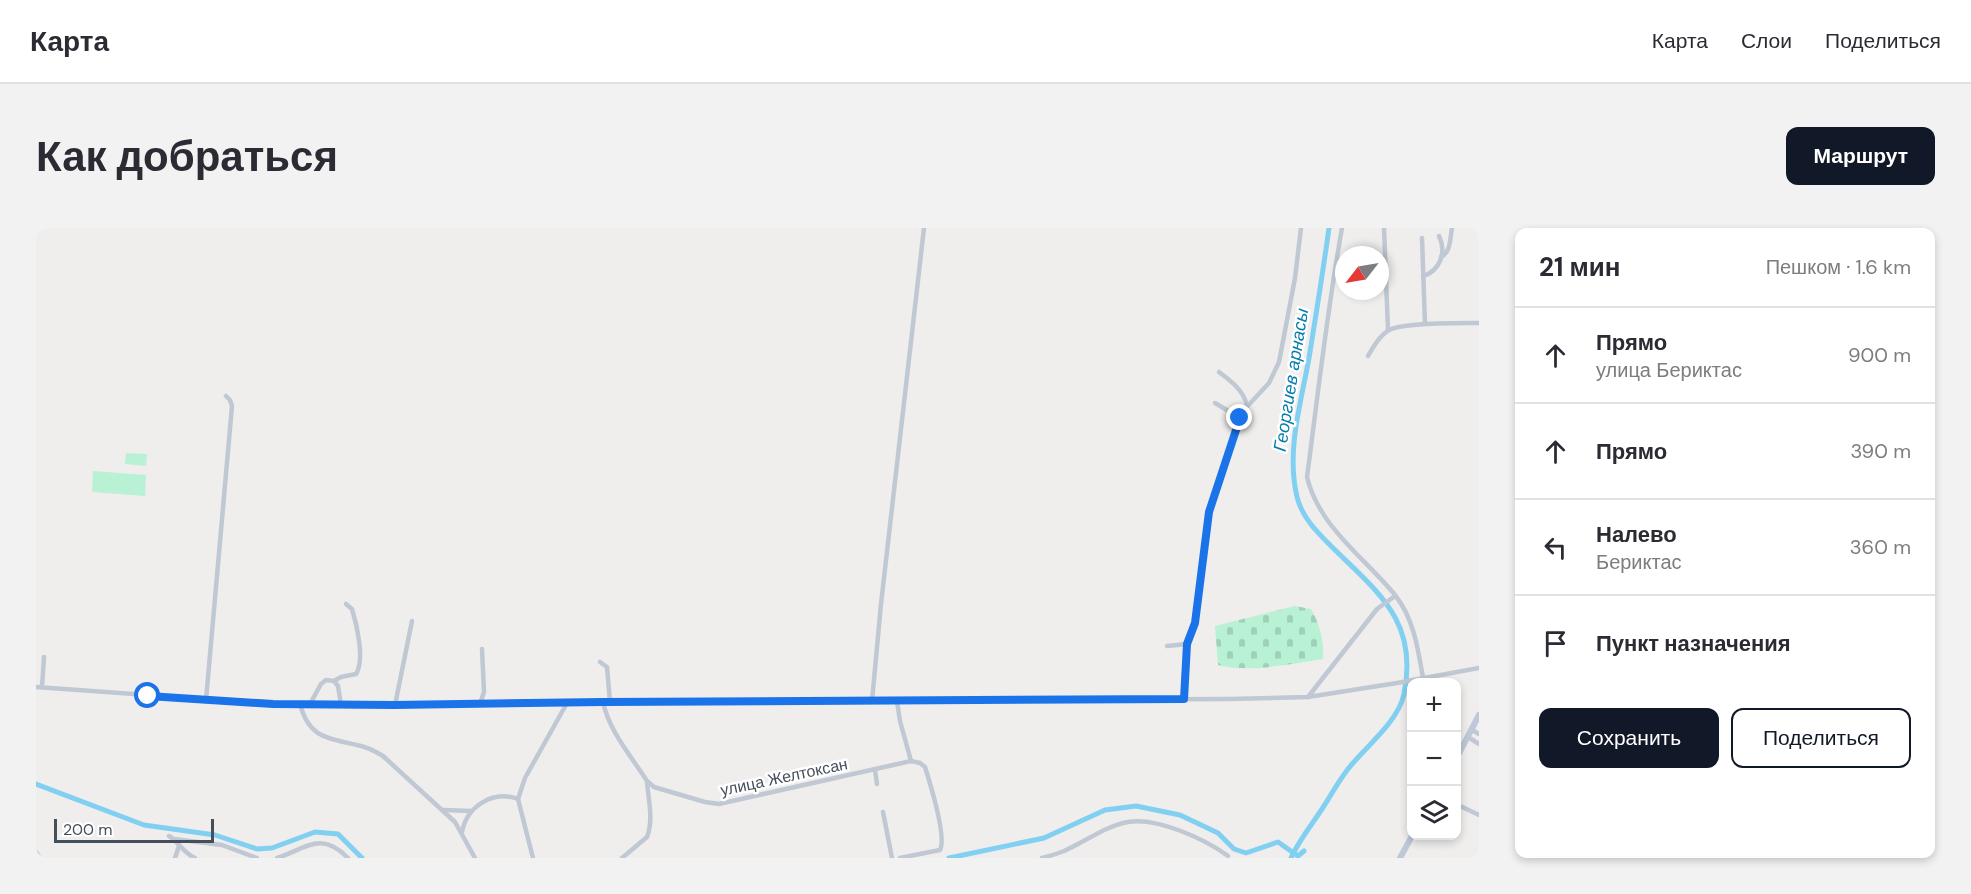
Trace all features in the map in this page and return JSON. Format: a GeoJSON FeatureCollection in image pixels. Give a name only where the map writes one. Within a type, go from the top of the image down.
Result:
{"type":"FeatureCollection","features":[{"type":"Feature","properties":{"kind":"street"},"geometry":{"type":"LineString","coordinates":[[872,701],[880,604],[924,228]]}},
{"type":"Feature","properties":{"kind":"street"},"geometry":{"type":"LineString","coordinates":[[1184,699],[1187,644],[1195,623],[1209,512],[1241,415],[1247,405],[1269,382],[1279,362],[1295,278],[1301,228]]}},
{"type":"Feature","properties":{"kind":"street"},"geometry":{"type":"LineString","coordinates":[[1342,228],[1333,290],[1326,318],[1307,477],[1310,490],[1337,535],[1354,550],[1394,596],[1416,635],[1420,678]]}},
{"type":"Feature","properties":{"kind":"street"},"geometry":{"type":"LineString","coordinates":[[1384,228],[1388,330]]}},
{"type":"Feature","properties":{"kind":"street"},"geometry":{"type":"LineString","coordinates":[[1441,257],[1449,248],[1452,228]]}},
{"type":"Feature","properties":{"kind":"street"},"geometry":{"type":"LineString","coordinates":[[1423,276],[1434,271],[1440,263],[1443,247],[1439,236]]}},
{"type":"Feature","properties":{"kind":"street"},"geometry":{"type":"LineString","coordinates":[[1422,238],[1425,324]]}},
{"type":"Feature","properties":{"kind":"street"},"geometry":{"type":"LineString","coordinates":[[1368,356],[1388,330],[1425,324],[1479,322]]}},
{"type":"Feature","properties":{"kind":"street"},"geometry":{"type":"LineString","coordinates":[[1219,372],[1235,385],[1245,398],[1247,405]]}},
{"type":"Feature","properties":{"kind":"street"},"geometry":{"type":"LineString","coordinates":[[206,700],[232,406],[226,396]]}},
{"type":"Feature","properties":{"kind":"street"},"geometry":{"type":"LineString","coordinates":[[1215,403],[1241,415]]}},
{"type":"Feature","properties":{"kind":"street"},"geometry":{"type":"LineString","coordinates":[[1308,697],[1377,609],[1394,596]]}},
{"type":"Feature","properties":{"kind":"street"},"geometry":{"type":"LineString","coordinates":[[310,704],[321,684],[326,680],[334,681],[356,674],[360,664],[352,609],[346,604]]}},
{"type":"Feature","properties":{"kind":"street"},"geometry":{"type":"LineString","coordinates":[[394,705],[412,621]]}},
{"type":"Feature","properties":{"kind":"street"},"geometry":{"type":"LineString","coordinates":[[1167,646],[1187,644]]}},
{"type":"Feature","properties":{"kind":"street"},"geometry":{"type":"LineString","coordinates":[[480,704],[484,692],[482,649]]}},
{"type":"Feature","properties":{"kind":"street"},"geometry":{"type":"LineString","coordinates":[[44,657],[39,687],[206,700],[341,705],[1308,697],[1407,681]]}},
{"type":"Feature","properties":{"kind":"street"},"geometry":{"type":"LineString","coordinates":[[600,662],[607,667],[610,702]]}},
{"type":"Feature","properties":{"kind":"street"},"geometry":{"type":"LineString","coordinates":[[1425,678],[1479,668]]}},
{"type":"Feature","properties":{"kind":"street"},"geometry":{"type":"LineString","coordinates":[[1467,669],[1479,674]]}},
{"type":"Feature","properties":{"kind":"street"},"geometry":{"type":"LineString","coordinates":[[334,681],[338,686],[341,705]]}},
{"type":"Feature","properties":{"kind":"street"},"geometry":{"type":"LineString","coordinates":[[897,701],[911,761],[925,767],[928,776],[943,845],[940,850],[900,858]]}},
{"type":"Feature","properties":{"kind":"street"},"geometry":{"type":"LineString","coordinates":[[603,702],[605,714],[612,727],[647,781],[651,823],[649,832],[647,837],[622,858]]}},
{"type":"Feature","properties":{"kind":"street"},"geometry":{"type":"LineString","coordinates":[[533,858],[518,799],[525,778],[567,703]]}},
{"type":"Feature","properties":{"kind":"street"},"geometry":{"type":"LineString","coordinates":[[300,704],[305,718],[318,734],[328,739],[369,748],[383,756],[443,810],[462,833],[475,858]]}},
{"type":"Feature","properties":{"kind":"street"},"geometry":{"type":"LineString","coordinates":[[1461,750],[1479,715]]}},
{"type":"Feature","properties":{"kind":"street"},"geometry":{"type":"LineString","coordinates":[[1472,729],[1479,734]]}},
{"type":"Feature","properties":{"kind":"street"},"geometry":{"type":"LineString","coordinates":[[1468,737],[1479,744]]}},
{"type":"Feature","properties":{"kind":"street","name":"улица Желтоксан"},"geometry":{"type":"LineString","coordinates":[[647,781],[654,787],[718,804],[911,761]]}},
{"type":"Feature","properties":{"kind":"street"},"geometry":{"type":"LineString","coordinates":[[875,770],[877,784]]}},
{"type":"Feature","properties":{"kind":"street"},"geometry":{"type":"LineString","coordinates":[[462,833],[471,811],[491,798],[503,796],[518,799]]}},
{"type":"Feature","properties":{"kind":"street"},"geometry":{"type":"LineString","coordinates":[[1461,806],[1479,815]]}},
{"type":"Feature","properties":{"kind":"street"},"geometry":{"type":"LineString","coordinates":[[443,810],[471,811]]}},
{"type":"Feature","properties":{"kind":"street"},"geometry":{"type":"LineString","coordinates":[[883,812],[892,858]]}},
{"type":"Feature","properties":{"kind":"street"},"geometry":{"type":"LineString","coordinates":[[1042,858],[1065,850],[1104,830],[1127,822],[1143,821],[1186,833],[1228,856]]}},
{"type":"Feature","properties":{"kind":"street"},"geometry":{"type":"LineString","coordinates":[[195,858],[172,838],[222,844],[257,858]]}},
{"type":"Feature","properties":{"kind":"street"},"geometry":{"type":"LineString","coordinates":[[1400,858],[1410,840]]}},
{"type":"Feature","properties":{"kind":"street"},"geometry":{"type":"LineString","coordinates":[[277,858],[304,846],[321,843],[338,848],[348,858]]}},
{"type":"Feature","properties":{"kind":"street"},"geometry":{"type":"LineString","coordinates":[[175,858],[179,846]]}},
{"type":"Feature","properties":{"kind":"street"},"geometry":{"type":"LineString","coordinates":[[36,852],[40,858]]}},
{"type":"Feature","properties":{"kind":"green space"},"geometry":{"type":"Polygon","coordinates":[[[126,453],[147,454],[146,466],[125,464],[126,453]]]}},
{"type":"Feature","properties":{"kind":"green space"},"geometry":{"type":"Polygon","coordinates":[[[93,471],[146,475],[145,496],[92,492],[93,471]]]}},
{"type":"Feature","properties":{"kind":"green space"},"geometry":{"type":"Polygon","coordinates":[[[1295,606],[1311,609],[1321,633],[1323,659],[1256,668],[1218,665],[1215,626],[1295,606]]]}},
{"type":"Feature","properties":{"kind":"waterway","name":"Георгиев арнасы"},"geometry":{"type":"LineString","coordinates":[[1291,858],[1344,774],[1396,713],[1404,694],[1407,668],[1400,627],[1390,609],[1364,578],[1315,529],[1302,511],[1297,497],[1293,462],[1296,427],[1329,228]]}},
{"type":"Feature","properties":{"kind":"waterway"},"geometry":{"type":"LineString","coordinates":[[36,784],[144,825],[215,835],[257,849],[272,848],[315,832],[338,834],[362,858]]}},
{"type":"Feature","properties":{"kind":"waterway"},"geometry":{"type":"LineString","coordinates":[[949,858],[1044,838],[1105,810],[1136,806],[1180,815],[1218,833],[1234,849],[1246,853],[1278,842],[1298,856],[1304,851]]}},
{"type":"Feature","properties":{"kind":"route"},"geometry":{"type":"LineString","coordinates":[[148,696],[273,704],[394,705],[1184,699],[1187,644],[1195,623],[1209,512],[1240,418]]}}]}
